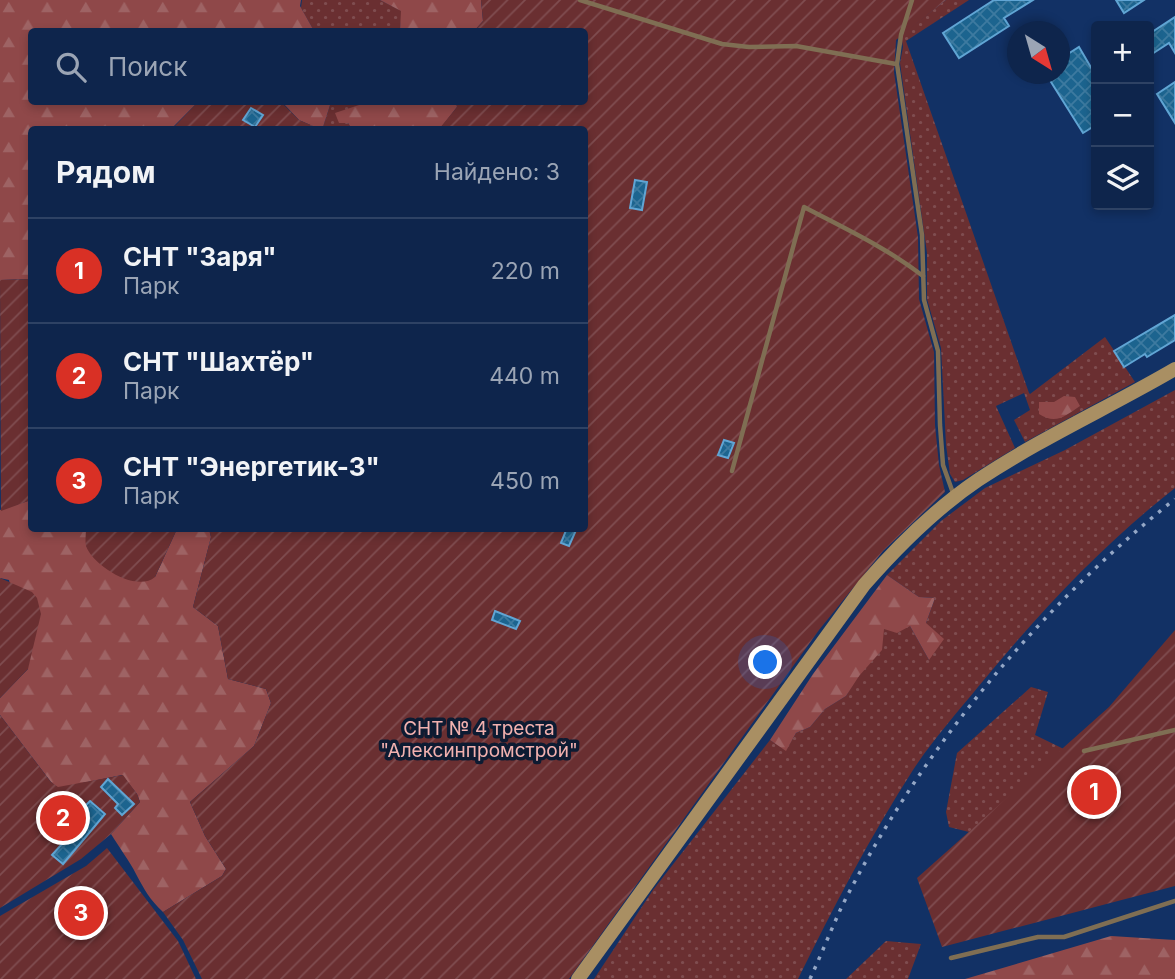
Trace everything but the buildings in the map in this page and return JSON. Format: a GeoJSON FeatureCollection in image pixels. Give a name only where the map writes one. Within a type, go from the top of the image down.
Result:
{"type":"FeatureCollection","features":[{"type":"Feature","properties":{"kind":"main road"},"geometry":{"type":"LineString","coordinates":[[578,979],[864,585],[890,555],[955,497],[985,475],[1175,369]]}},
{"type":"Feature","properties":{"kind":"lane"},"geometry":{"type":"LineString","coordinates":[[580,0],[722,44],[750,47],[796,46],[897,64]]}},
{"type":"Feature","properties":{"kind":"lane"},"geometry":{"type":"LineString","coordinates":[[912,0],[901,35],[897,64],[922,235],[924,300],[939,351],[943,466],[955,497]]}},
{"type":"Feature","properties":{"kind":"lane"},"geometry":{"type":"LineString","coordinates":[[732,471],[804,207],[843,227],[923,276]]}},
{"type":"Feature","properties":{"kind":"lane"},"geometry":{"type":"LineString","coordinates":[[1084,751],[1175,730]]}},
{"type":"Feature","properties":{"kind":"lane"},"geometry":{"type":"LineString","coordinates":[[951,958],[1038,937],[1073,935],[1175,901]]}},
{"type":"Feature","properties":{"kind":"green space"},"geometry":{"type":"Polygon","coordinates":[[[0,0],[301,0],[300,6],[312,28],[28,28],[28,105],[195,105],[174,126],[28,126],[28,279],[0,280],[0,0]]]}},
{"type":"Feature","properties":{"kind":"green space"},"geometry":{"type":"Polygon","coordinates":[[[302,0],[380,0],[402,11],[400,28],[312,28],[301,8],[302,0]]]}},
{"type":"Feature","properties":{"kind":"green space"},"geometry":{"type":"Polygon","coordinates":[[[380,0],[481,0],[483,21],[477,28],[400,28],[401,11],[380,0]]]}},
{"type":"Feature","properties":{"kind":"green space","name":"СНТ № 4 треста \"Алексинпромстрой\""},"geometry":{"type":"Polygon","coordinates":[[[481,0],[946,0],[896,40],[894,72],[918,237],[919,299],[934,352],[935,425],[945,492],[883,551],[819,630],[569,979],[202,979],[183,940],[163,912],[222,876],[226,869],[205,836],[190,802],[254,746],[271,703],[266,689],[228,679],[218,626],[193,607],[211,537],[210,532],[588,532],[588,126],[441,126],[457,105],[588,105],[588,28],[477,28],[483,21],[481,0]]]}},
{"type":"Feature","properties":{"kind":"green space"},"geometry":{"type":"Polygon","coordinates":[[[946,0],[969,0],[906,41],[1029,393],[1105,337],[1135,382],[1025,442],[1014,420],[1030,410],[1024,393],[996,406],[1015,448],[963,480],[955,482],[950,474],[946,445],[941,348],[927,299],[927,253],[900,63],[903,47],[901,35],[946,0]]]}},
{"type":"Feature","properties":{"kind":"green space"},"geometry":{"type":"Polygon","coordinates":[[[195,105],[284,105],[299,120],[313,126],[175,126],[195,105]]]}},
{"type":"Feature","properties":{"kind":"green space"},"geometry":{"type":"Polygon","coordinates":[[[285,105],[330,105],[323,126],[313,126],[299,120],[285,105]]]}},
{"type":"Feature","properties":{"kind":"green space"},"geometry":{"type":"Polygon","coordinates":[[[330,105],[359,105],[348,123],[350,126],[323,126],[330,105]]]}},
{"type":"Feature","properties":{"kind":"green space"},"geometry":{"type":"Polygon","coordinates":[[[359,105],[457,107],[442,126],[350,126],[348,123],[339,123],[335,113],[359,105]]]}},
{"type":"Feature","properties":{"kind":"green space"},"geometry":{"type":"Polygon","coordinates":[[[28,279],[28,501],[1,511],[0,280],[28,279]]]}},
{"type":"Feature","properties":{"kind":"green space"},"geometry":{"type":"Polygon","coordinates":[[[1175,390],[1175,488],[1121,533],[1047,607],[936,738],[897,795],[867,847],[798,979],[594,979],[653,890],[770,740],[786,750],[796,733],[810,727],[825,709],[846,696],[884,628],[910,626],[929,660],[926,623],[935,598],[919,597],[887,575],[941,521],[985,488],[1065,450],[1175,390]]]}},
{"type":"Feature","properties":{"kind":"green space"},"geometry":{"type":"Polygon","coordinates":[[[1064,396],[1075,397],[1080,406],[1055,419],[1039,414],[1039,402],[1054,402],[1064,396]]]}},
{"type":"Feature","properties":{"kind":"green space"},"geometry":{"type":"Polygon","coordinates":[[[28,501],[28,532],[86,532],[86,546],[155,577],[176,532],[210,532],[211,537],[193,607],[218,626],[228,679],[266,689],[271,703],[254,746],[190,802],[205,836],[226,869],[222,876],[163,912],[148,894],[111,834],[140,802],[122,775],[58,788],[0,715],[0,698],[28,669],[9,580],[0,578],[0,510],[28,501]]]}},
{"type":"Feature","properties":{"kind":"green space"},"geometry":{"type":"Polygon","coordinates":[[[86,532],[176,532],[155,577],[147,581],[138,582],[116,575],[97,562],[86,546],[86,532]]]}},
{"type":"Feature","properties":{"kind":"green space"},"geometry":{"type":"Polygon","coordinates":[[[887,575],[919,597],[935,598],[926,623],[944,639],[929,660],[910,626],[897,633],[884,629],[882,650],[846,696],[825,709],[810,727],[796,733],[786,751],[770,740],[813,674],[887,575]]]}},
{"type":"Feature","properties":{"kind":"green space"},"geometry":{"type":"Polygon","coordinates":[[[0,578],[32,592],[37,598],[41,614],[28,669],[0,698],[0,578]]]}},
{"type":"Feature","properties":{"kind":"green space"},"geometry":{"type":"Polygon","coordinates":[[[1175,630],[1175,886],[942,947],[917,878],[1109,707],[1175,630]]]}},
{"type":"Feature","properties":{"kind":"green space"},"geometry":{"type":"Polygon","coordinates":[[[1031,687],[1048,692],[1035,735],[1072,753],[981,835],[949,827],[946,812],[957,753],[1031,687]]]}},
{"type":"Feature","properties":{"kind":"green space"},"geometry":{"type":"Polygon","coordinates":[[[0,715],[51,782],[58,787],[123,775],[140,802],[111,834],[81,859],[0,908],[0,715]]]}},
{"type":"Feature","properties":{"kind":"green space"},"geometry":{"type":"Polygon","coordinates":[[[107,848],[178,941],[196,979],[0,979],[0,916],[86,866],[107,848]]]}},
{"type":"Feature","properties":{"kind":"green space"},"geometry":{"type":"Polygon","coordinates":[[[1111,936],[1175,940],[1175,979],[965,979],[1111,936]]]}},
{"type":"Feature","properties":{"kind":"green space"},"geometry":{"type":"Polygon","coordinates":[[[886,941],[921,944],[908,979],[846,979],[886,941]]]}},
{"type":"Feature","properties":{"kind":"railway"},"geometry":{"type":"LineString","coordinates":[[810,979],[842,906],[873,848],[946,737],[1030,635],[1076,587],[1175,499]]}},
{"type":"Feature","properties":{"kind":"place","name":"СНТ \"Заря\""},"geometry":{"type":"Point","coordinates":[1094,792]}},
{"type":"Feature","properties":{"kind":"place","name":"СНТ \"Шахтёр\""},"geometry":{"type":"Point","coordinates":[63,818]}},
{"type":"Feature","properties":{"kind":"place","name":"СНТ \"Энергетик-3\""},"geometry":{"type":"Point","coordinates":[81,913]}}]}
